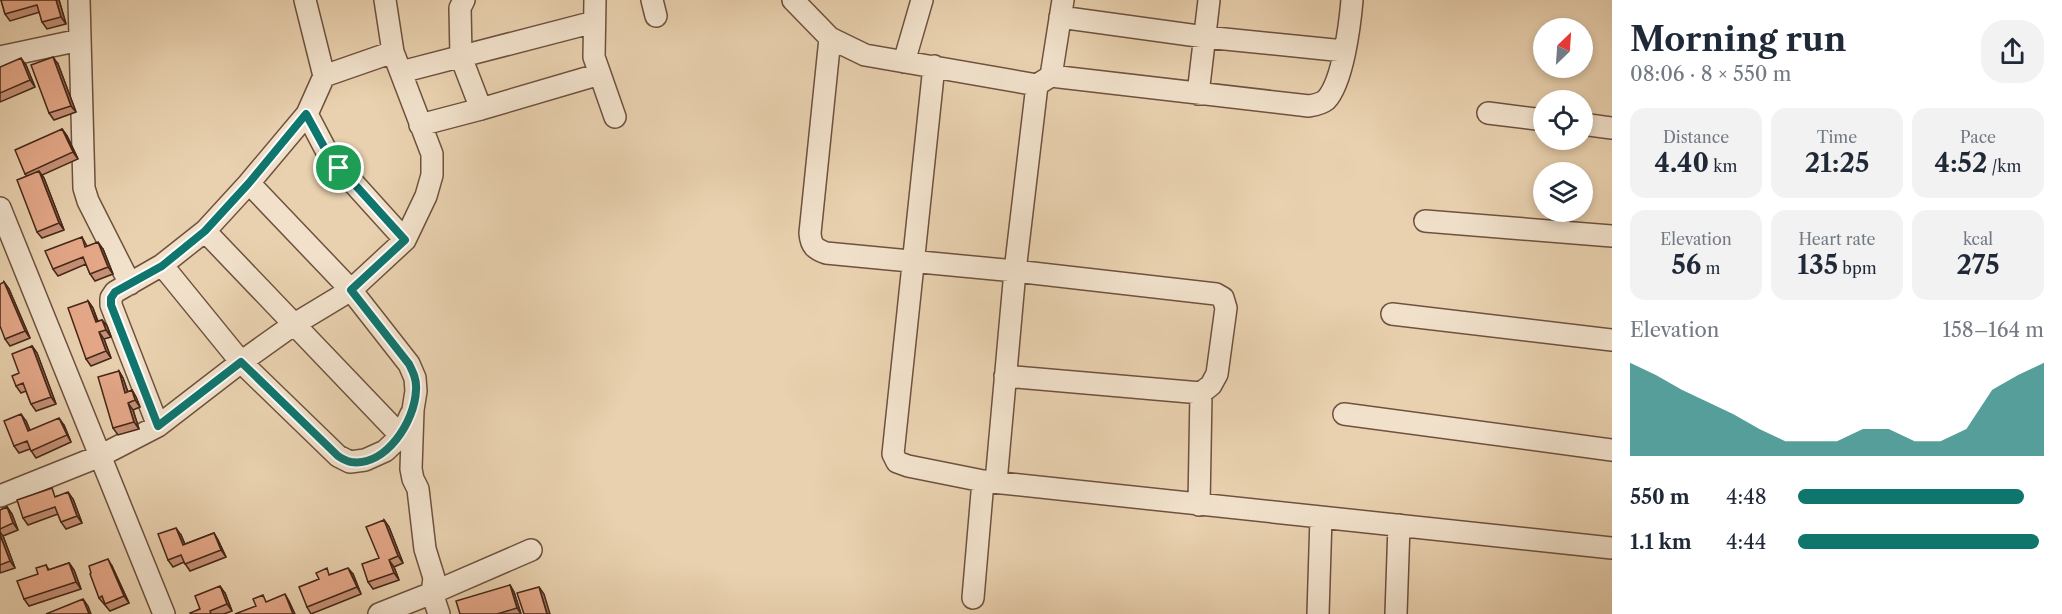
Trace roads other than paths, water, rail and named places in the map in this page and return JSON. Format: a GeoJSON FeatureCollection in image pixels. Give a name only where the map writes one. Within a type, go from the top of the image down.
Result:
{"type":"FeatureCollection","features":[{"type":"Feature","properties":{"kind":"street"},"geometry":{"type":"LineString","coordinates":[[79,0],[84,188],[88,201],[130,284]]}},
{"type":"Feature","properties":{"kind":"street"},"geometry":{"type":"LineString","coordinates":[[158,426],[111,305],[111,298],[115,292],[162,266],[205,231],[249,183],[306,114],[324,75],[305,0]]}},
{"type":"Feature","properties":{"kind":"street"},"geometry":{"type":"LineString","coordinates":[[0,496],[100,456],[158,426],[292,325],[351,290],[405,240],[426,196],[432,175],[432,154],[393,52],[385,0]]}},
{"type":"Feature","properties":{"kind":"street"},"geometry":{"type":"LineString","coordinates":[[464,0],[460,8],[462,57],[481,109]]}},
{"type":"Feature","properties":{"kind":"street"},"geometry":{"type":"LineString","coordinates":[[595,0],[593,49],[615,117]]}},
{"type":"Feature","properties":{"kind":"street"},"geometry":{"type":"LineString","coordinates":[[793,0],[830,38],[865,55],[1044,81],[1308,106],[1320,104],[1327,99],[1334,87],[1344,51],[1352,0]]}},
{"type":"Feature","properties":{"kind":"street"},"geometry":{"type":"LineString","coordinates":[[904,62],[922,0]]}},
{"type":"Feature","properties":{"kind":"street"},"geometry":{"type":"LineString","coordinates":[[1198,94],[1209,0]]}},
{"type":"Feature","properties":{"kind":"street"},"geometry":{"type":"LineString","coordinates":[[973,598],[1005,376],[1015,271],[1044,81],[1062,9],[1205,37],[1344,51]]}},
{"type":"Feature","properties":{"kind":"street"},"geometry":{"type":"LineString","coordinates":[[401,72],[594,22]]}},
{"type":"Feature","properties":{"kind":"street"},"geometry":{"type":"LineString","coordinates":[[830,38],[810,233],[811,244],[815,249],[826,253],[1015,271],[1216,294],[1223,298],[1226,308],[1216,374],[1210,385],[1201,393],[1005,376]]}},
{"type":"Feature","properties":{"kind":"street"},"geometry":{"type":"LineString","coordinates":[[0,57],[80,40]]}},
{"type":"Feature","properties":{"kind":"street"},"geometry":{"type":"LineString","coordinates":[[324,75],[393,52]]}},
{"type":"Feature","properties":{"kind":"street"},"geometry":{"type":"LineString","coordinates":[[934,66],[893,454],[897,462],[989,482],[1612,548]]}},
{"type":"Feature","properties":{"kind":"street"},"geometry":{"type":"LineString","coordinates":[[420,125],[600,74]]}},
{"type":"Feature","properties":{"kind":"street"},"geometry":{"type":"LineString","coordinates":[[1488,113],[1533,119]]}},
{"type":"Feature","properties":{"kind":"street"},"geometry":{"type":"LineString","coordinates":[[306,114],[329,156],[405,240]]}},
{"type":"Feature","properties":{"kind":"street"},"geometry":{"type":"LineString","coordinates":[[1593,125],[1612,128]]}},
{"type":"Feature","properties":{"kind":"street"},"geometry":{"type":"LineString","coordinates":[[249,183],[351,290],[409,364],[416,378],[411,469],[418,489],[425,549],[434,578],[432,593],[439,614]]}},
{"type":"Feature","properties":{"kind":"street"},"geometry":{"type":"LineString","coordinates":[[0,210],[164,614]]}},
{"type":"Feature","properties":{"kind":"street"},"geometry":{"type":"LineString","coordinates":[[1425,221],[1612,236]]}},
{"type":"Feature","properties":{"kind":"street"},"geometry":{"type":"LineString","coordinates":[[205,231],[292,325],[401,436]]}},
{"type":"Feature","properties":{"kind":"street"},"geometry":{"type":"LineString","coordinates":[[162,266],[241,362],[338,456],[350,462],[365,460],[385,452],[401,436],[413,410]]}},
{"type":"Feature","properties":{"kind":"street"},"geometry":{"type":"LineString","coordinates":[[1392,314],[1612,339]]}},
{"type":"Feature","properties":{"kind":"street"},"geometry":{"type":"LineString","coordinates":[[1199,505],[1201,393]]}},
{"type":"Feature","properties":{"kind":"street"},"geometry":{"type":"LineString","coordinates":[[1344,414],[1612,450]]}},
{"type":"Feature","properties":{"kind":"street"},"geometry":{"type":"LineString","coordinates":[[1318,614],[1321,517]]}},
{"type":"Feature","properties":{"kind":"street"},"geometry":{"type":"LineString","coordinates":[[1396,614],[1399,525]]}},
{"type":"Feature","properties":{"kind":"street"},"geometry":{"type":"LineString","coordinates":[[379,614],[531,550]]}}]}
